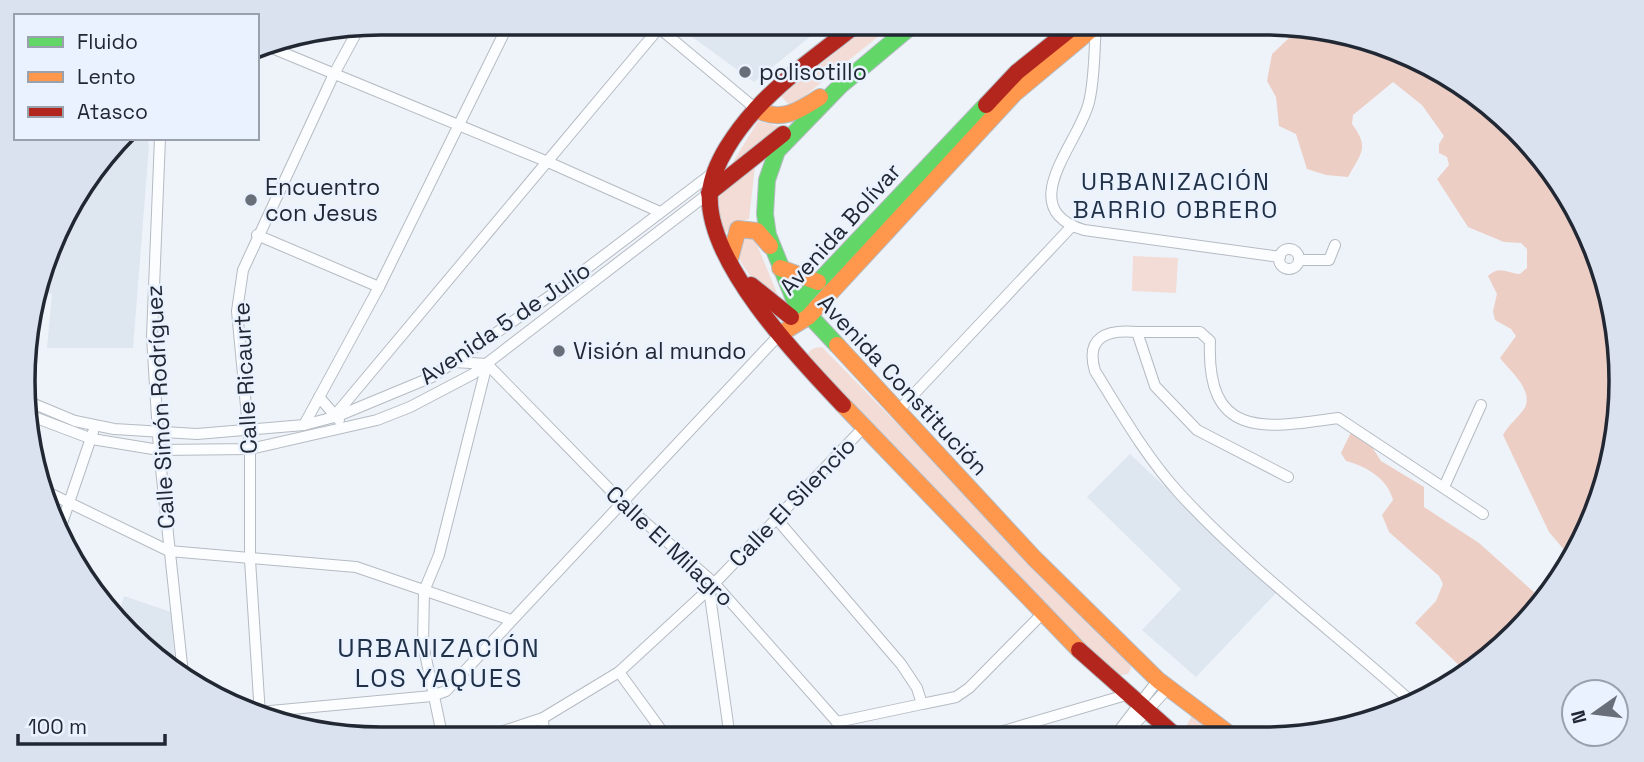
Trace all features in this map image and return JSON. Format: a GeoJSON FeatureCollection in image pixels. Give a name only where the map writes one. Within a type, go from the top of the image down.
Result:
{"type":"FeatureCollection","features":[{"type":"Feature","properties":{"kind":"main road"},"geometry":{"type":"LineString","coordinates":[[844,35],[756,108],[714,172],[709,194],[730,259],[738,275],[780,334],[865,426],[1043,613],[1126,695],[1164,727]]}},
{"type":"Feature","properties":{"kind":"main road","name":"Avenida Constitución"},"geometry":{"type":"LineString","coordinates":[[901,35],[841,85],[777,151],[770,166],[765,214],[779,264],[799,313],[898,411],[1034,558],[1163,684],[1220,727]]}},
{"type":"Feature","properties":{"kind":"main road","name":"Avenida Bolívar"},"geometry":{"type":"LineString","coordinates":[[799,313],[818,282],[1054,35]]}},
{"type":"Feature","properties":{"kind":"main road","name":"Avenida Bolívar"},"geometry":{"type":"LineString","coordinates":[[780,334],[1015,93],[1085,35]]}},
{"type":"Feature","properties":{"kind":"main road"},"geometry":{"type":"LineString","coordinates":[[756,108],[766,114],[786,117],[841,85]]}},
{"type":"Feature","properties":{"kind":"main road"},"geometry":{"type":"LineString","coordinates":[[709,194],[841,85]]}},
{"type":"Feature","properties":{"kind":"main road"},"geometry":{"type":"LineString","coordinates":[[730,259],[735,234],[747,227],[760,232],[779,264],[818,282]]}},
{"type":"Feature","properties":{"kind":"main road"},"geometry":{"type":"LineString","coordinates":[[738,275],[799,313]]}},
{"type":"Feature","properties":{"kind":"street"},"geometry":{"type":"LineString","coordinates":[[304,425],[379,287],[503,35]]}},
{"type":"Feature","properties":{"kind":"street"},"geometry":{"type":"LineString","coordinates":[[337,415],[548,162],[648,35]]}},
{"type":"Feature","properties":{"kind":"street"},"geometry":{"type":"LineString","coordinates":[[668,35],[756,108]]}},
{"type":"Feature","properties":{"kind":"street"},"geometry":{"type":"LineString","coordinates":[[1097,35],[1089,103],[1051,187],[1052,203],[1058,215],[1072,226],[1188,246],[1280,257],[1282,266],[1288,269],[1296,266],[1299,260],[1329,260],[1335,244]]}},
{"type":"Feature","properties":{"kind":"street","name":"Calle Ricaurte"},"geometry":{"type":"LineString","coordinates":[[256,704],[250,559],[250,449],[237,311],[243,270],[257,235],[354,36]]}},
{"type":"Feature","properties":{"kind":"street"},"geometry":{"type":"LineString","coordinates":[[278,51],[548,162],[660,212]]}},
{"type":"Feature","properties":{"kind":"street","name":"Calle Simón Rodríguez"},"geometry":{"type":"LineString","coordinates":[[159,140],[152,337],[159,450],[182,664]]}},
{"type":"Feature","properties":{"kind":"street","name":"Avenida 5 de Julio"},"geometry":{"type":"LineString","coordinates":[[36,405],[75,421],[95,425],[197,434],[304,425],[337,415],[432,377],[646,227],[660,212],[714,172]]}},
{"type":"Feature","properties":{"kind":"street","name":"Avenida 5 de Julio"},"geometry":{"type":"LineString","coordinates":[[37,418],[92,439],[159,450],[250,449],[342,429],[410,407],[486,365],[709,194]]}},
{"type":"Feature","properties":{"kind":"street"},"geometry":{"type":"LineString","coordinates":[[898,411],[1072,226]]}},
{"type":"Feature","properties":{"kind":"street"},"geometry":{"type":"LineString","coordinates":[[257,235],[379,287]]}},
{"type":"Feature","properties":{"kind":"street"},"geometry":{"type":"LineString","coordinates":[[1405,696],[1251,563],[1180,494],[1149,456],[1095,371],[1093,350],[1102,335],[1123,330],[1200,332],[1210,341],[1211,383],[1217,399],[1231,413],[1246,421],[1276,426],[1338,418],[1483,514]]}},
{"type":"Feature","properties":{"kind":"street"},"geometry":{"type":"LineString","coordinates":[[1137,332],[1155,386],[1197,430],[1288,477]]}},
{"type":"Feature","properties":{"kind":"street"},"geometry":{"type":"LineString","coordinates":[[279,712],[436,695],[446,691],[780,334]]}},
{"type":"Feature","properties":{"kind":"street"},"geometry":{"type":"LineString","coordinates":[[441,727],[423,644],[424,592],[439,555],[486,365],[454,362]]}},
{"type":"Feature","properties":{"kind":"street","name":"Calle El Milagro"},"geometry":{"type":"LineString","coordinates":[[486,365],[621,501],[712,586],[837,722],[838,727]]}},
{"type":"Feature","properties":{"kind":"street"},"geometry":{"type":"LineString","coordinates":[[319,397],[337,415],[342,429]]}},
{"type":"Feature","properties":{"kind":"street"},"geometry":{"type":"LineString","coordinates":[[1444,487],[1481,405]]}},
{"type":"Feature","properties":{"kind":"street"},"geometry":{"type":"LineString","coordinates":[[64,519],[95,425]]}},
{"type":"Feature","properties":{"kind":"street","name":"Calle El Silencio"},"geometry":{"type":"LineString","coordinates":[[515,727],[543,718],[619,673],[712,586],[775,517],[865,426]]}},
{"type":"Feature","properties":{"kind":"street"},"geometry":{"type":"LineString","coordinates":[[54,495],[169,551],[356,567],[511,620]]}},
{"type":"Feature","properties":{"kind":"street"},"geometry":{"type":"LineString","coordinates":[[775,517],[901,664],[917,688],[922,704]]}},
{"type":"Feature","properties":{"kind":"street"},"geometry":{"type":"LineString","coordinates":[[712,586],[729,727]]}},
{"type":"Feature","properties":{"kind":"street"},"geometry":{"type":"LineString","coordinates":[[837,722],[956,696],[969,688],[1043,613]]}},
{"type":"Feature","properties":{"kind":"street"},"geometry":{"type":"LineString","coordinates":[[619,673],[659,727]]}},
{"type":"Feature","properties":{"kind":"street"},"geometry":{"type":"LineString","coordinates":[[1130,727],[1163,684]]}},
{"type":"Feature","properties":{"kind":"street"},"geometry":{"type":"LineString","coordinates":[[1017,727],[1126,695]]}},
{"type":"Feature","properties":{"kind":"street"},"geometry":{"type":"LineString","coordinates":[[1124,727],[1142,710]]}},
{"type":"Feature","properties":{"kind":"street"},"geometry":{"type":"LineString","coordinates":[[543,718],[543,727]]}},
{"type":"Feature","properties":{"kind":"shaded area"},"geometry":{"type":"Polygon","coordinates":[[[689,35],[812,35],[754,82],[689,35]]]}},
{"type":"Feature","properties":{"kind":"shaded area"},"geometry":{"type":"Polygon","coordinates":[[[857,35],[880,35],[791,107],[781,96],[857,35]]]}},
{"type":"Feature","properties":{"kind":"shaded area"},"geometry":{"type":"Polygon","coordinates":[[[1289,38],[1331,42],[1374,53],[1436,81],[1474,106],[1508,136],[1538,170],[1563,208],[1583,249],[1597,291],[1606,336],[1609,381],[1606,426],[1597,471],[1583,513],[1565,551],[1549,532],[1503,435],[1527,402],[1524,388],[1500,358],[1516,336],[1511,329],[1495,320],[1493,311],[1497,294],[1488,276],[1500,270],[1520,274],[1527,268],[1527,249],[1521,243],[1504,242],[1468,227],[1437,179],[1449,165],[1447,157],[1439,153],[1439,144],[1444,136],[1422,105],[1393,82],[1353,115],[1352,124],[1361,139],[1362,150],[1348,177],[1326,175],[1307,169],[1296,134],[1279,126],[1276,97],[1267,81],[1272,54],[1289,38]]]}},
{"type":"Feature","properties":{"kind":"shaded area"},"geometry":{"type":"Polygon","coordinates":[[[758,121],[782,127],[730,167],[758,121]]]}},
{"type":"Feature","properties":{"kind":"shaded area"},"geometry":{"type":"Polygon","coordinates":[[[132,140],[148,140],[133,348],[47,348],[52,294],[47,293],[53,270],[81,208],[106,170],[132,140]]]}},
{"type":"Feature","properties":{"kind":"shaded area"},"geometry":{"type":"Polygon","coordinates":[[[752,165],[755,167],[749,219],[737,222],[724,234],[712,204],[752,165]]]}},
{"type":"Feature","properties":{"kind":"shaded area"},"geometry":{"type":"Polygon","coordinates":[[[741,235],[753,235],[782,305],[761,288],[744,266],[735,250],[741,235]]]}},
{"type":"Feature","properties":{"kind":"shaded area"},"geometry":{"type":"Polygon","coordinates":[[[1133,256],[1178,258],[1176,293],[1132,291],[1133,256]]]}},
{"type":"Feature","properties":{"kind":"shaded area"},"geometry":{"type":"Polygon","coordinates":[[[822,347],[1127,658],[1131,668],[1128,674],[1115,676],[806,361],[811,350],[822,347]]]}},
{"type":"Feature","properties":{"kind":"shaded area"},"geometry":{"type":"Polygon","coordinates":[[[1351,432],[1368,441],[1381,461],[1424,487],[1424,507],[1479,543],[1536,594],[1508,626],[1460,666],[1415,623],[1436,601],[1443,584],[1439,576],[1389,532],[1382,515],[1393,500],[1386,486],[1368,470],[1346,461],[1341,453],[1351,432]]]}},
{"type":"Feature","properties":{"kind":"shaded area"},"geometry":{"type":"Polygon","coordinates":[[[1130,454],[1277,592],[1196,677],[1142,630],[1181,589],[1087,497],[1130,454]]]}},
{"type":"Feature","properties":{"kind":"shaded area"},"geometry":{"type":"Polygon","coordinates":[[[124,596],[171,612],[174,659],[136,626],[120,608],[124,596]]]}},
{"type":"Feature","properties":{"kind":"shaded area"},"geometry":{"type":"Polygon","coordinates":[[[1193,714],[1210,727],[1186,727],[1193,714]]]}},
{"type":"Feature","properties":{"kind":"traffic: fast"},"geometry":{"type":"LineString","coordinates":[[837,345],[794,299],[768,235],[765,214],[767,180],[777,151],[841,85],[901,35]]}},
{"type":"Feature","properties":{"kind":"traffic: fast"},"geometry":{"type":"LineString","coordinates":[[793,314],[805,296],[986,105]]}},
{"type":"Feature","properties":{"kind":"traffic: slow"},"geometry":{"type":"LineString","coordinates":[[780,334],[808,317],[1015,93],[1085,35]]}},
{"type":"Feature","properties":{"kind":"traffic: slow"},"geometry":{"type":"LineString","coordinates":[[756,109],[773,115],[789,114],[820,97]]}},
{"type":"Feature","properties":{"kind":"traffic: slow"},"geometry":{"type":"LineString","coordinates":[[730,259],[738,229],[757,231],[770,246]]}},
{"type":"Feature","properties":{"kind":"traffic: slow"},"geometry":{"type":"LineString","coordinates":[[780,268],[818,282]]}},
{"type":"Feature","properties":{"kind":"traffic: slow"},"geometry":{"type":"LineString","coordinates":[[837,345],[1034,558],[1158,680],[1220,727]]}},
{"type":"Feature","properties":{"kind":"traffic: slow"},"geometry":{"type":"LineString","coordinates":[[843,405],[1079,650]]}},
{"type":"Feature","properties":{"kind":"traffic: jam"},"geometry":{"type":"LineString","coordinates":[[843,35],[792,75],[756,109],[721,159],[710,192],[712,219],[722,247],[738,277],[780,335],[843,405]]}},
{"type":"Feature","properties":{"kind":"traffic: jam"},"geometry":{"type":"LineString","coordinates":[[986,105],[1017,72],[1063,35]]}},
{"type":"Feature","properties":{"kind":"traffic: jam"},"geometry":{"type":"LineString","coordinates":[[709,193],[783,134]]}},
{"type":"Feature","properties":{"kind":"traffic: jam"},"geometry":{"type":"LineString","coordinates":[[751,285],[791,317]]}},
{"type":"Feature","properties":{"kind":"traffic: jam"},"geometry":{"type":"LineString","coordinates":[[1079,650],[1166,727]]}},
{"type":"Feature","properties":{"kind":"place","name":"polisotillo"},"geometry":{"type":"Point","coordinates":[745,72]}},
{"type":"Feature","properties":{"kind":"place","name":"Encuentro con Jesus"},"geometry":{"type":"Point","coordinates":[251,200]}},
{"type":"Feature","properties":{"kind":"place","name":"Visión al mundo"},"geometry":{"type":"Point","coordinates":[559,351]}},
{"type":"Feature","properties":{"kind":"district","name":"URBANIZACIÓN BARRIO OBRERO"},"geometry":{"type":"Point","coordinates":[1176,196]}},
{"type":"Feature","properties":{"kind":"district","name":"URBANIZACIÓN LOS YAQUES"},"geometry":{"type":"Point","coordinates":[439,663]}}]}
